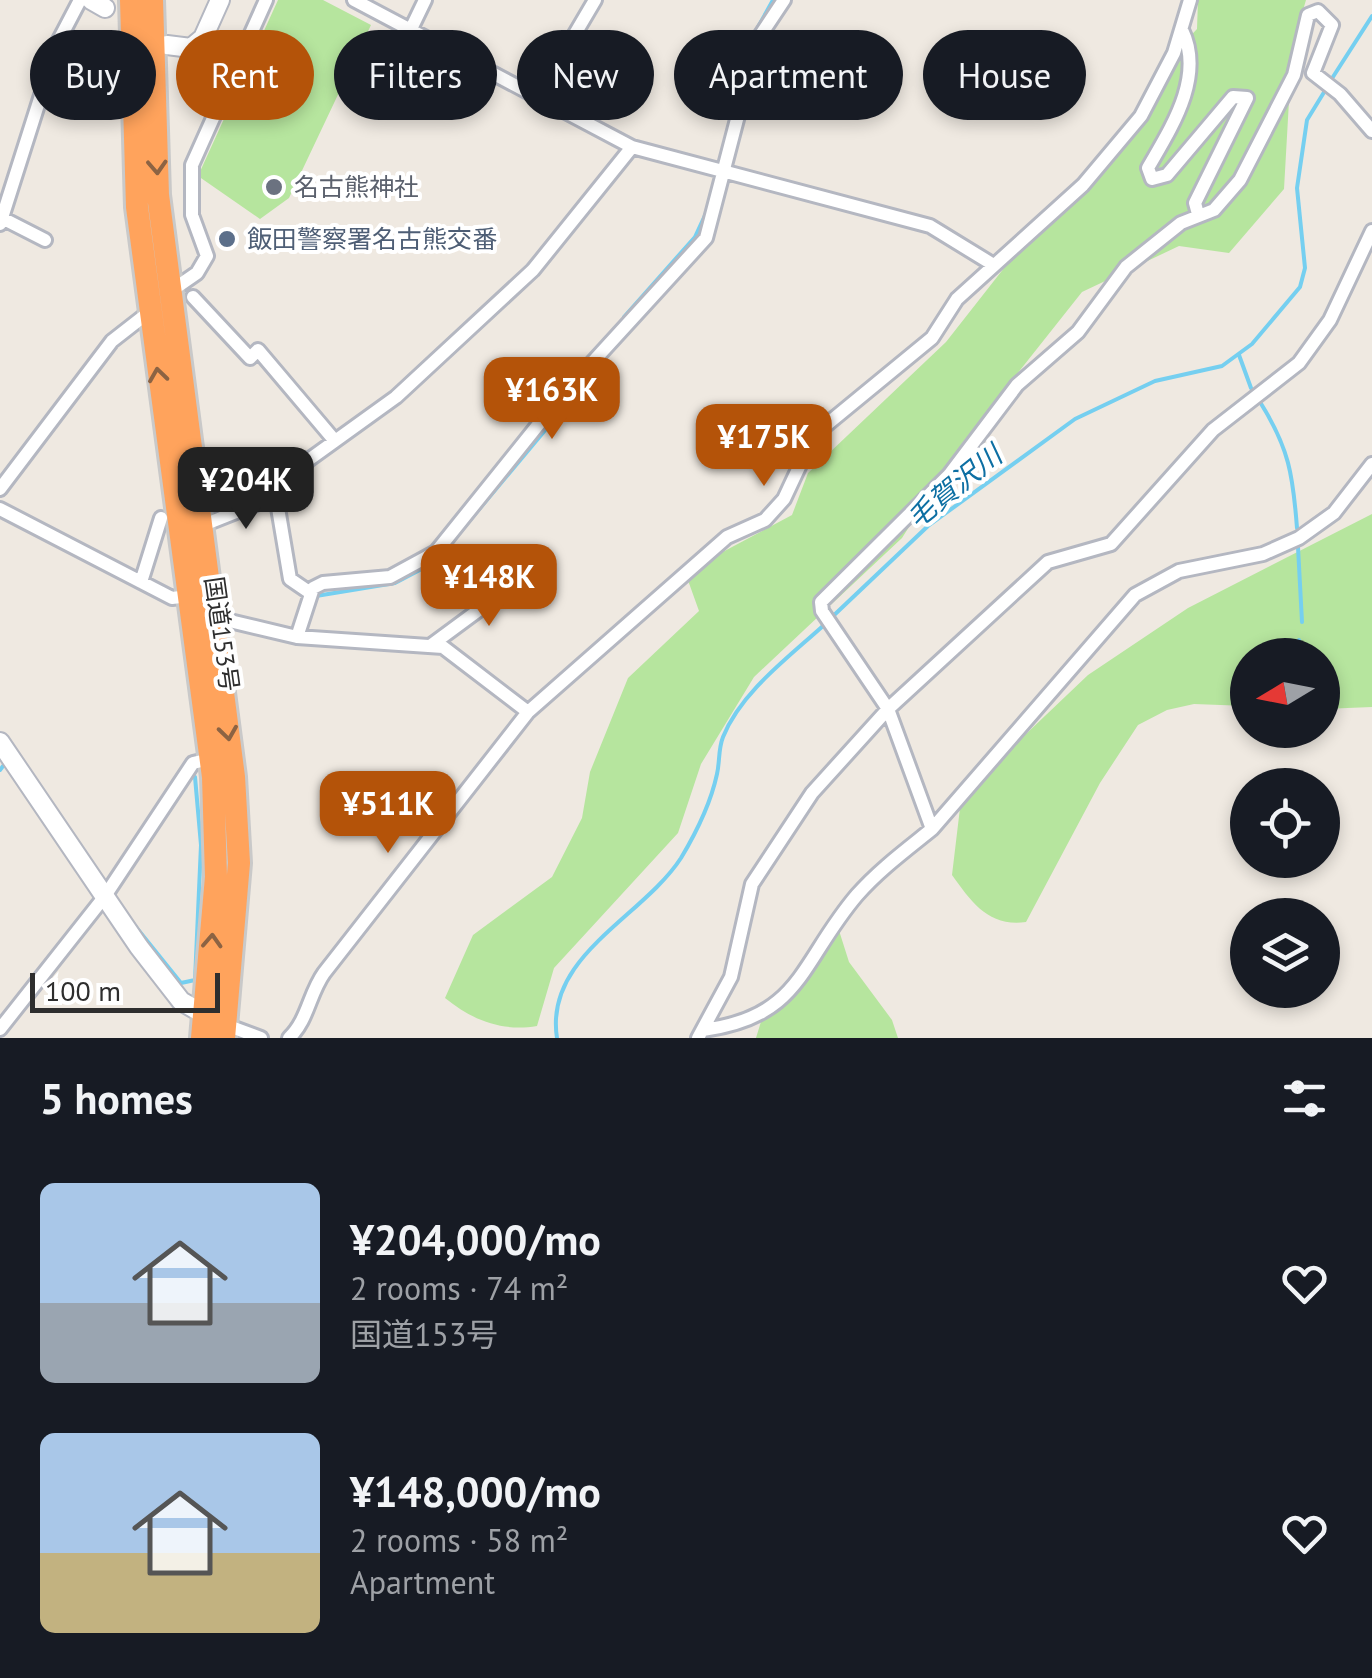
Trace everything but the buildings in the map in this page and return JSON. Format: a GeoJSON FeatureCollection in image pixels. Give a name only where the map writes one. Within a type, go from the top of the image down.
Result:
{"type":"FeatureCollection","features":[{"type":"Feature","properties":{"kind":"highway","name":"国道153号"},"geometry":{"type":"LineString","coordinates":[[132,0],[136,207],[210,759],[216,876],[214,1030]]}},
{"type":"Feature","properties":{"kind":"highway","name":"国道153号"},"geometry":{"type":"LineString","coordinates":[[152,0],[158,194],[182,294],[207,516],[213,617],[234,778],[239,864],[214,1030]]}},
{"type":"Feature","properties":{"kind":"street"},"geometry":{"type":"LineString","coordinates":[[45,240],[0,220],[58,42],[80,0]]}},
{"type":"Feature","properties":{"kind":"street"},"geometry":{"type":"LineString","coordinates":[[167,45],[191,48],[203,38],[220,0]]}},
{"type":"Feature","properties":{"kind":"street"},"geometry":{"type":"LineString","coordinates":[[0,488],[112,341],[182,294],[207,256],[192,214],[192,164],[266,0]]}},
{"type":"Feature","properties":{"kind":"street"},"geometry":{"type":"LineString","coordinates":[[354,0],[517,84]]}},
{"type":"Feature","properties":{"kind":"street"},"geometry":{"type":"LineString","coordinates":[[411,29],[425,0]]}},
{"type":"Feature","properties":{"kind":"street"},"geometry":{"type":"LineString","coordinates":[[577,30],[595,0]]}},
{"type":"Feature","properties":{"kind":"street"},"geometry":{"type":"LineString","coordinates":[[297,637],[310,592],[323,583],[390,577],[436,552],[558,400],[706,238],[726,174],[758,39],[784,0]]}},
{"type":"Feature","properties":{"kind":"street"},"geometry":{"type":"LineString","coordinates":[[289,1038],[304,1022],[313,988],[528,712],[727,537],[766,520],[789,490],[814,435],[932,338],[958,299],[992,264],[1083,186],[1141,116],[1182,30],[1190,0]]}},
{"type":"Feature","properties":{"kind":"street"},"geometry":{"type":"LineString","coordinates":[[932,830],[888,710],[824,614],[821,602],[949,476],[1017,386],[1078,332],[1126,267],[1198,214],[1214,210],[1252,164],[1294,75],[1303,22],[1318,11],[1332,25],[1330,37],[1313,64],[1313,73],[1336,91],[1372,131]]}},
{"type":"Feature","properties":{"kind":"street"},"geometry":{"type":"LineString","coordinates":[[1182,30],[1190,46],[1183,104],[1148,168],[1152,179],[1167,175],[1232,96],[1247,98],[1195,204],[1198,214]]}},
{"type":"Feature","properties":{"kind":"street"},"geometry":{"type":"LineString","coordinates":[[584,120],[632,147],[930,226],[992,264]]}},
{"type":"Feature","properties":{"kind":"street"},"geometry":{"type":"LineString","coordinates":[[207,516],[277,489],[396,397],[534,270],[632,147]]}},
{"type":"Feature","properties":{"kind":"street"},"geometry":{"type":"LineString","coordinates":[[700,1034],[730,977],[752,884],[812,794],[888,710],[1048,562],[1111,544],[1212,430],[1299,363],[1330,320],[1372,231]]}},
{"type":"Feature","properties":{"kind":"street"},"geometry":{"type":"LineString","coordinates":[[182,294],[250,358],[258,350],[335,441]]}},
{"type":"Feature","properties":{"kind":"street"},"geometry":{"type":"LineString","coordinates":[[700,1034],[737,1026],[763,1015],[784,999],[860,892],[932,830],[1136,596],[1179,571],[1262,554],[1299,538],[1334,513],[1372,464]]}},
{"type":"Feature","properties":{"kind":"street"},"geometry":{"type":"LineString","coordinates":[[277,489],[290,578],[310,592]]}},
{"type":"Feature","properties":{"kind":"street"},"geometry":{"type":"LineString","coordinates":[[207,516],[277,489]]}},
{"type":"Feature","properties":{"kind":"street"},"geometry":{"type":"LineString","coordinates":[[0,509],[172,598],[189,596]]}},
{"type":"Feature","properties":{"kind":"street"},"geometry":{"type":"LineString","coordinates":[[141,582],[161,518]]}},
{"type":"Feature","properties":{"kind":"street"},"geometry":{"type":"LineString","coordinates":[[430,646],[491,601],[534,585]]}},
{"type":"Feature","properties":{"kind":"street"},"geometry":{"type":"LineString","coordinates":[[213,617],[297,637],[443,647],[528,712]]}},
{"type":"Feature","properties":{"kind":"street"},"geometry":{"type":"LineString","coordinates":[[0,742],[181,1001],[214,1030],[262,1038]]}},
{"type":"Feature","properties":{"kind":"street"},"geometry":{"type":"LineString","coordinates":[[0,1029],[108,900],[193,764],[210,759]]}},
{"type":"Feature","properties":{"kind":"green space"},"geometry":{"type":"Polygon","coordinates":[[[278,0],[323,0],[371,25],[369,30],[334,30],[334,103],[289,198],[260,219],[198,176],[223,120],[314,120],[314,30],[264,30],[278,0]]]}},
{"type":"Feature","properties":{"kind":"green space"},"geometry":{"type":"Polygon","coordinates":[[[1198,0],[1306,0],[1292,48],[1284,189],[1229,253],[1179,246],[1082,292],[963,442],[902,538],[754,677],[701,764],[678,833],[554,968],[537,1026],[500,1026],[455,1006],[445,998],[473,935],[552,877],[582,818],[590,772],[628,678],[699,611],[685,572],[792,515],[808,473],[946,342],[1008,263],[1111,163],[1171,76],[1174,53],[1197,29],[1198,0]]]}},
{"type":"Feature","properties":{"kind":"green space"},"geometry":{"type":"Polygon","coordinates":[[[1372,514],[1372,707],[1340,708],[1340,638],[1230,638],[1230,705],[1194,704],[1167,710],[1138,725],[1100,783],[1026,922],[992,917],[974,903],[952,875],[960,808],[1005,754],[1088,675],[1188,608],[1372,514]]]}},
{"type":"Feature","properties":{"kind":"green space"},"geometry":{"type":"Polygon","coordinates":[[[836,921],[849,962],[892,1020],[898,1038],[756,1038],[763,1015],[836,921]]]}},
{"type":"Feature","properties":{"kind":"waterway"},"geometry":{"type":"LineString","coordinates":[[756,30],[773,0]]}},
{"type":"Feature","properties":{"kind":"waterway","name":"毛賀沢川"},"geometry":{"type":"LineString","coordinates":[[1331,80],[1372,16]]}},
{"type":"Feature","properties":{"kind":"waterway","name":"毛賀沢川"},"geometry":{"type":"LineString","coordinates":[[831,618],[928,526],[1075,419],[1155,381],[1222,366],[1252,344],[1300,287],[1305,268],[1297,188],[1307,120],[1326,89]]}},
{"type":"Feature","properties":{"kind":"waterway"},"geometry":{"type":"LineString","coordinates":[[729,125],[730,120]]}},
{"type":"Feature","properties":{"kind":"waterway"},"geometry":{"type":"LineString","coordinates":[[624,317],[695,237],[707,211]]}},
{"type":"Feature","properties":{"kind":"waterway"},"geometry":{"type":"LineString","coordinates":[[585,361],[619,324]]}},
{"type":"Feature","properties":{"kind":"waterway"},"geometry":{"type":"LineString","coordinates":[[1239,355],[1251,388]]}},
{"type":"Feature","properties":{"kind":"waterway"},"geometry":{"type":"LineString","coordinates":[[316,596],[395,583],[435,562],[592,374]]}},
{"type":"Feature","properties":{"kind":"waterway"},"geometry":{"type":"LineString","coordinates":[[1260,402],[1288,462],[1297,528]]}},
{"type":"Feature","properties":{"kind":"waterway"},"geometry":{"type":"LineString","coordinates":[[1298,547],[1302,622]]}},
{"type":"Feature","properties":{"kind":"waterway","name":"毛賀沢川"},"geometry":{"type":"LineString","coordinates":[[557,1038],[557,1009],[565,984],[580,961],[664,880],[687,848],[711,795],[721,742],[741,705],[824,625]]}},
{"type":"Feature","properties":{"kind":"waterway"},"geometry":{"type":"LineString","coordinates":[[0,770],[3,766]]}},
{"type":"Feature","properties":{"kind":"waterway"},"geometry":{"type":"LineString","coordinates":[[111,896],[181,983],[195,980],[201,845],[195,777]]}},
{"type":"Feature","properties":{"kind":"place","name":"名古熊神社"},"geometry":{"type":"Point","coordinates":[274,187]}},
{"type":"Feature","properties":{"kind":"place","name":"飯田警察署名古熊交番"},"geometry":{"type":"Point","coordinates":[227,239]}}]}
